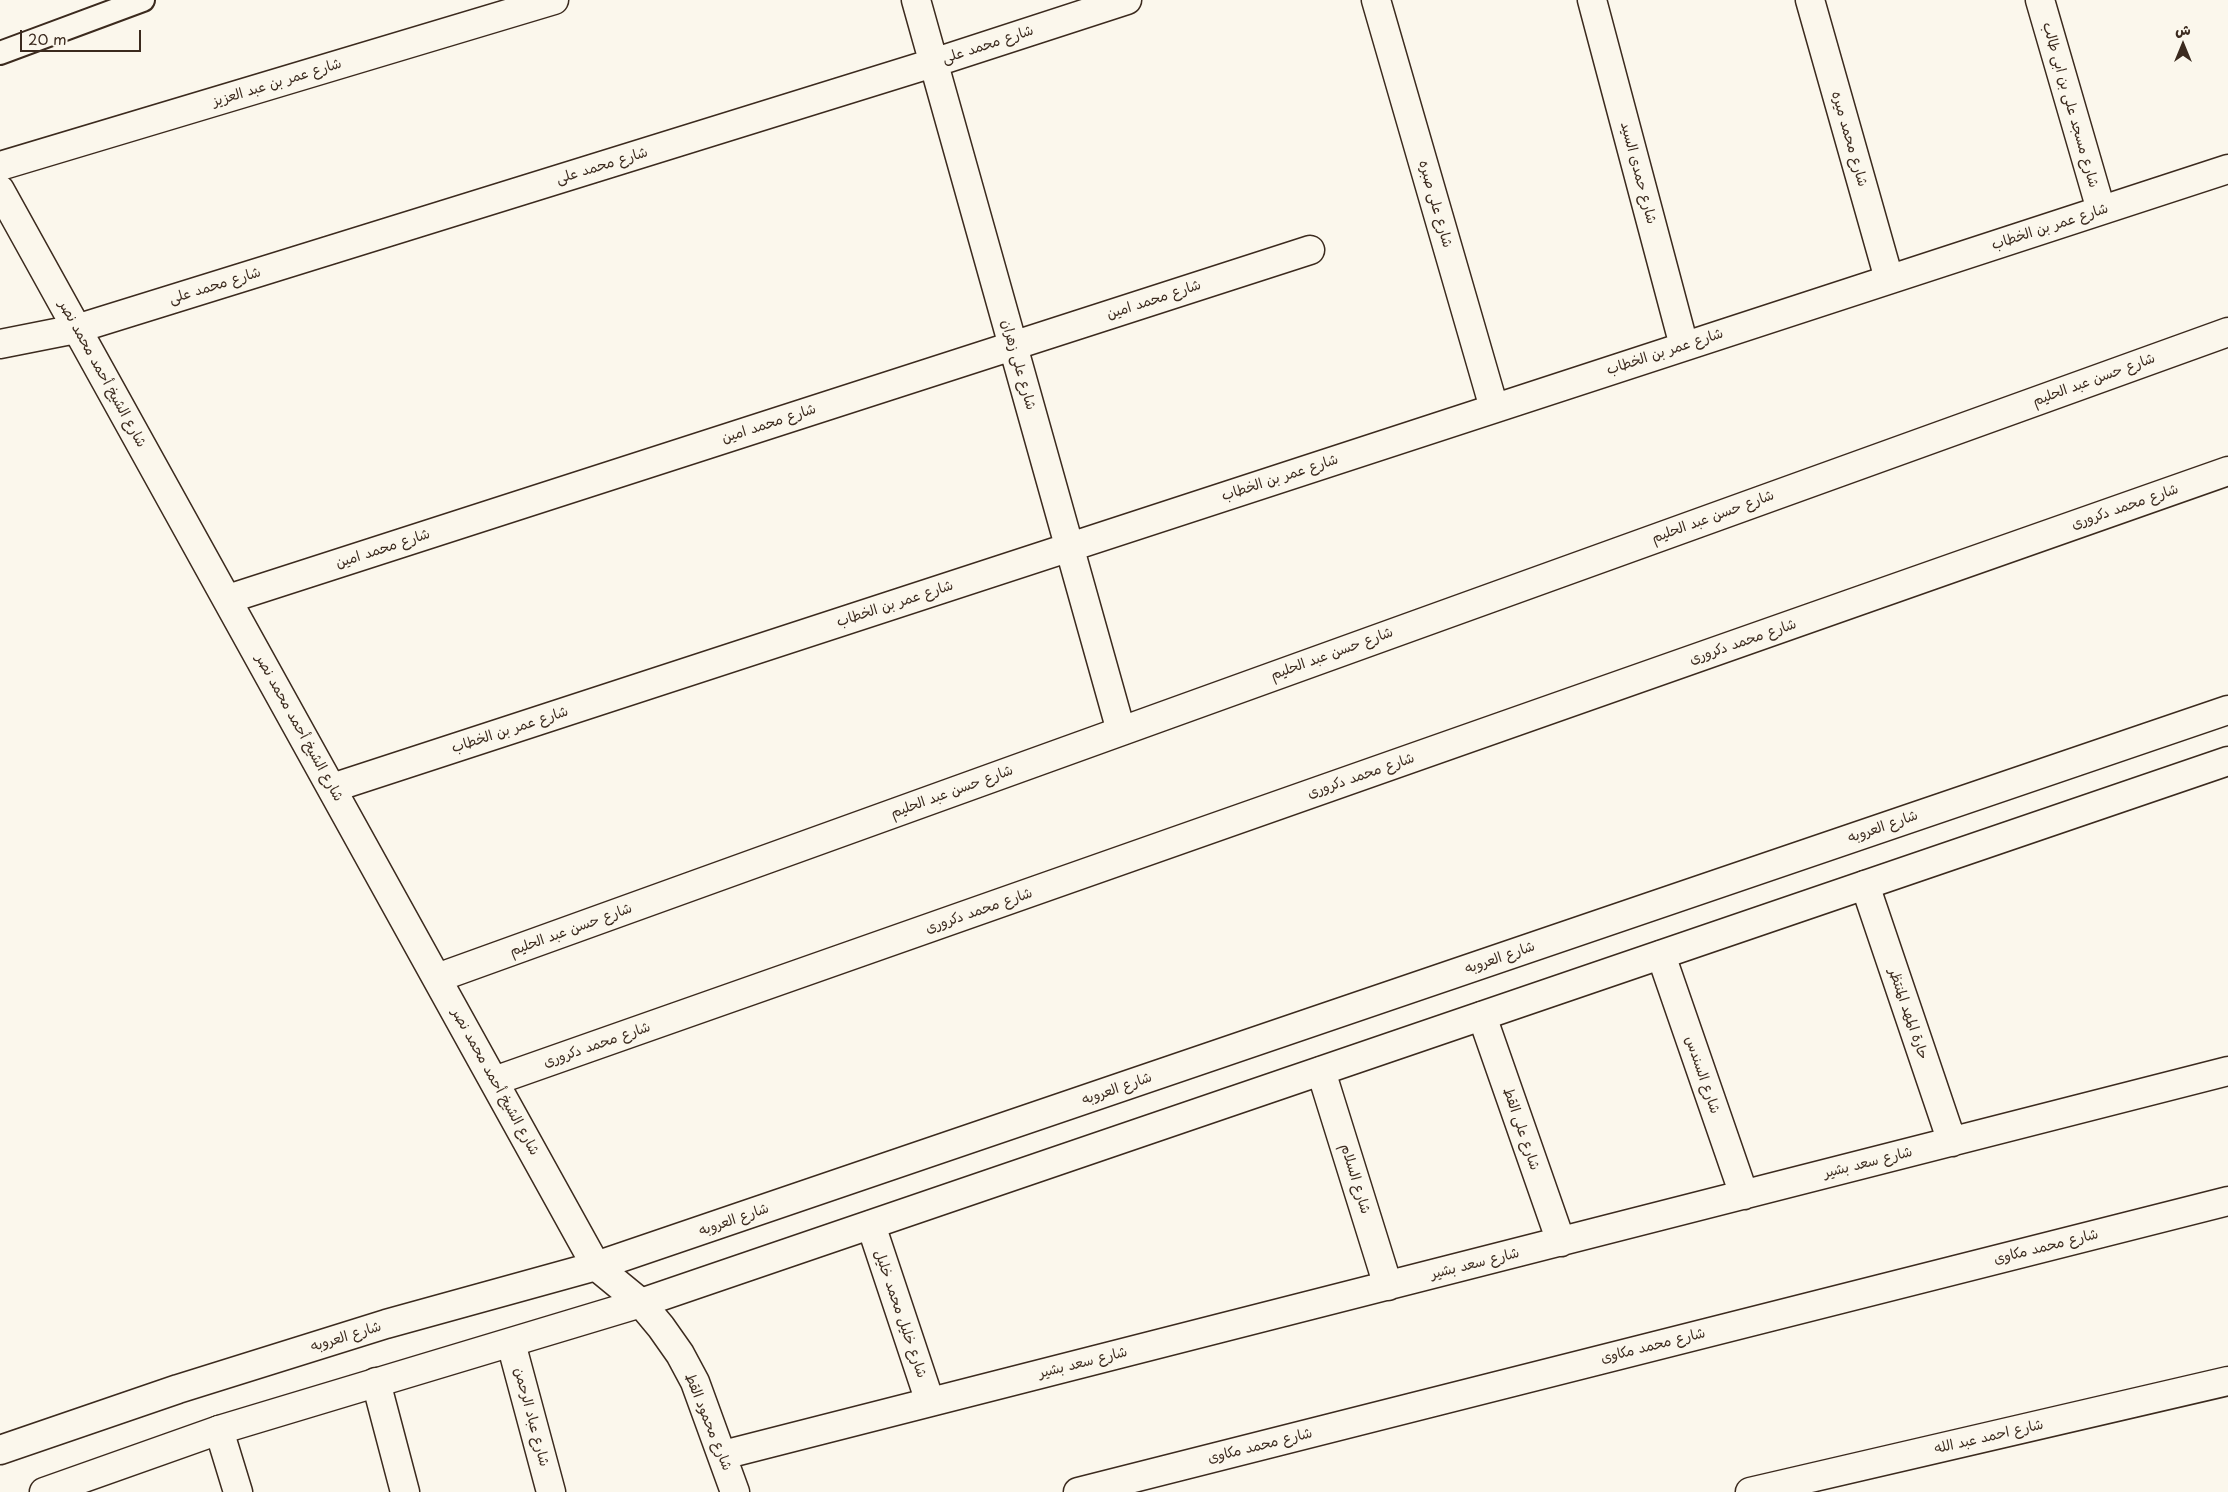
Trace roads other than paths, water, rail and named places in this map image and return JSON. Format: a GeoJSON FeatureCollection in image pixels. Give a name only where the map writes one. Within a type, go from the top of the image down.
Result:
{"type":"FeatureCollection","features":[{"type":"Feature","properties":{"kind":"street","name":"شارع عمر بن عبد العزيز"},"geometry":{"type":"LineString","coordinates":[[0,166],[554,0]]}},
{"type":"Feature","properties":{"kind":"street","name":"شارع على زهران"},"geometry":{"type":"LineString","coordinates":[[916,0],[1121,730]]}},
{"type":"Feature","properties":{"kind":"street","name":"شارع محمد على"},"geometry":{"type":"LineString","coordinates":[[0,344],[76,329],[934,63],[1127,0]]}},
{"type":"Feature","properties":{"kind":"street","name":"شارع على صبره"},"geometry":{"type":"LineString","coordinates":[[1376,0],[1494,408]]}},
{"type":"Feature","properties":{"kind":"street","name":"شارع حمدى السيد"},"geometry":{"type":"LineString","coordinates":[[1592,0],[1684,346]]}},
{"type":"Feature","properties":{"kind":"street","name":"شارع محمد ميره"},"geometry":{"type":"LineString","coordinates":[[1810,0],[1889,279]]}},
{"type":"Feature","properties":{"kind":"street","name":"شارع مسجد على بن ابى طالب"},"geometry":{"type":"LineString","coordinates":[[2040,0],[2101,210]]}},
{"type":"Feature","properties":{"kind":"street","name":"شارع عمر بن الخطاب"},"geometry":{"type":"LineString","coordinates":[[332,788],[2228,169]]}},
{"type":"Feature","properties":{"kind":"street","name":"شارع الشيخ أحمد محمد نصر"},"geometry":{"type":"LineString","coordinates":[[0,190],[596,1266]]}},
{"type":"Feature","properties":{"kind":"street","name":"شارع محمد امين"},"geometry":{"type":"LineString","coordinates":[[228,599],[1310,250]]}},
{"type":"Feature","properties":{"kind":"street","name":"شارع حسن عبد الحليم"},"geometry":{"type":"LineString","coordinates":[[437,978],[2228,332]]}},
{"type":"Feature","properties":{"kind":"street","name":"شارع محمد دكرورى"},"geometry":{"type":"LineString","coordinates":[[494,1081],[2228,471]]}},
{"type":"Feature","properties":{"kind":"street","name":"شارع العروبه"},"geometry":{"type":"LineString","coordinates":[[0,1450],[178,1389],[386,1324],[596,1266],[2228,710]]}},
{"type":"Feature","properties":{"kind":"street"},"geometry":{"type":"LineString","coordinates":[[58,1490],[219,1430],[640,1303],[2228,761]]}},
{"type":"Feature","properties":{"kind":"street","name":"حارة المهد المنتظر"},"geometry":{"type":"LineString","coordinates":[[1865,885],[1952,1142]]}},
{"type":"Feature","properties":{"kind":"street","name":"شارع السندس"},"geometry":{"type":"LineString","coordinates":[[1661,955],[1744,1195]]}},
{"type":"Feature","properties":{"kind":"street","name":"شارع على القط"},"geometry":{"type":"LineString","coordinates":[[1482,1016],[1561,1242]]}},
{"type":"Feature","properties":{"kind":"street","name":"شارع السلام"},"geometry":{"type":"LineString","coordinates":[[1321,1071],[1388,1286]]}},
{"type":"Feature","properties":{"kind":"street","name":"شارع سعد بشير"},"geometry":{"type":"LineString","coordinates":[[723,1455],[2228,1072]]}},
{"type":"Feature","properties":{"kind":"street","name":"شارع محمد مكاوى"},"geometry":{"type":"LineString","coordinates":[[1078,1492],[2228,1201]]}},
{"type":"Feature","properties":{"kind":"street","name":"شارع خليل محمد خليل"},"geometry":{"type":"LineString","coordinates":[[871,1225],[930,1402]]}},
{"type":"Feature","properties":{"kind":"street","name":"شارع محمود القط"},"geometry":{"type":"LineString","coordinates":[[596,1266],[640,1303],[662,1327],[683,1361],[695,1382],[735,1492]]}},
{"type":"Feature","properties":{"kind":"street","name":"شارع عباد الرحمن"},"geometry":{"type":"LineString","coordinates":[[511,1343],[551,1492]]}},
{"type":"Feature","properties":{"kind":"street","name":"شارع احمد عبد الله"},"geometry":{"type":"LineString","coordinates":[[1750,1492],[2228,1381]]}},
{"type":"Feature","properties":{"kind":"street"},"geometry":{"type":"LineString","coordinates":[[376,1382],[405,1492]]}},
{"type":"Feature","properties":{"kind":"street"},"geometry":{"type":"LineString","coordinates":[[219,1430],[238,1492]]}},
{"type":"Feature","properties":{"kind":"lane"},"geometry":{"type":"LineString","coordinates":[[0,53],[143,0]]}}]}
